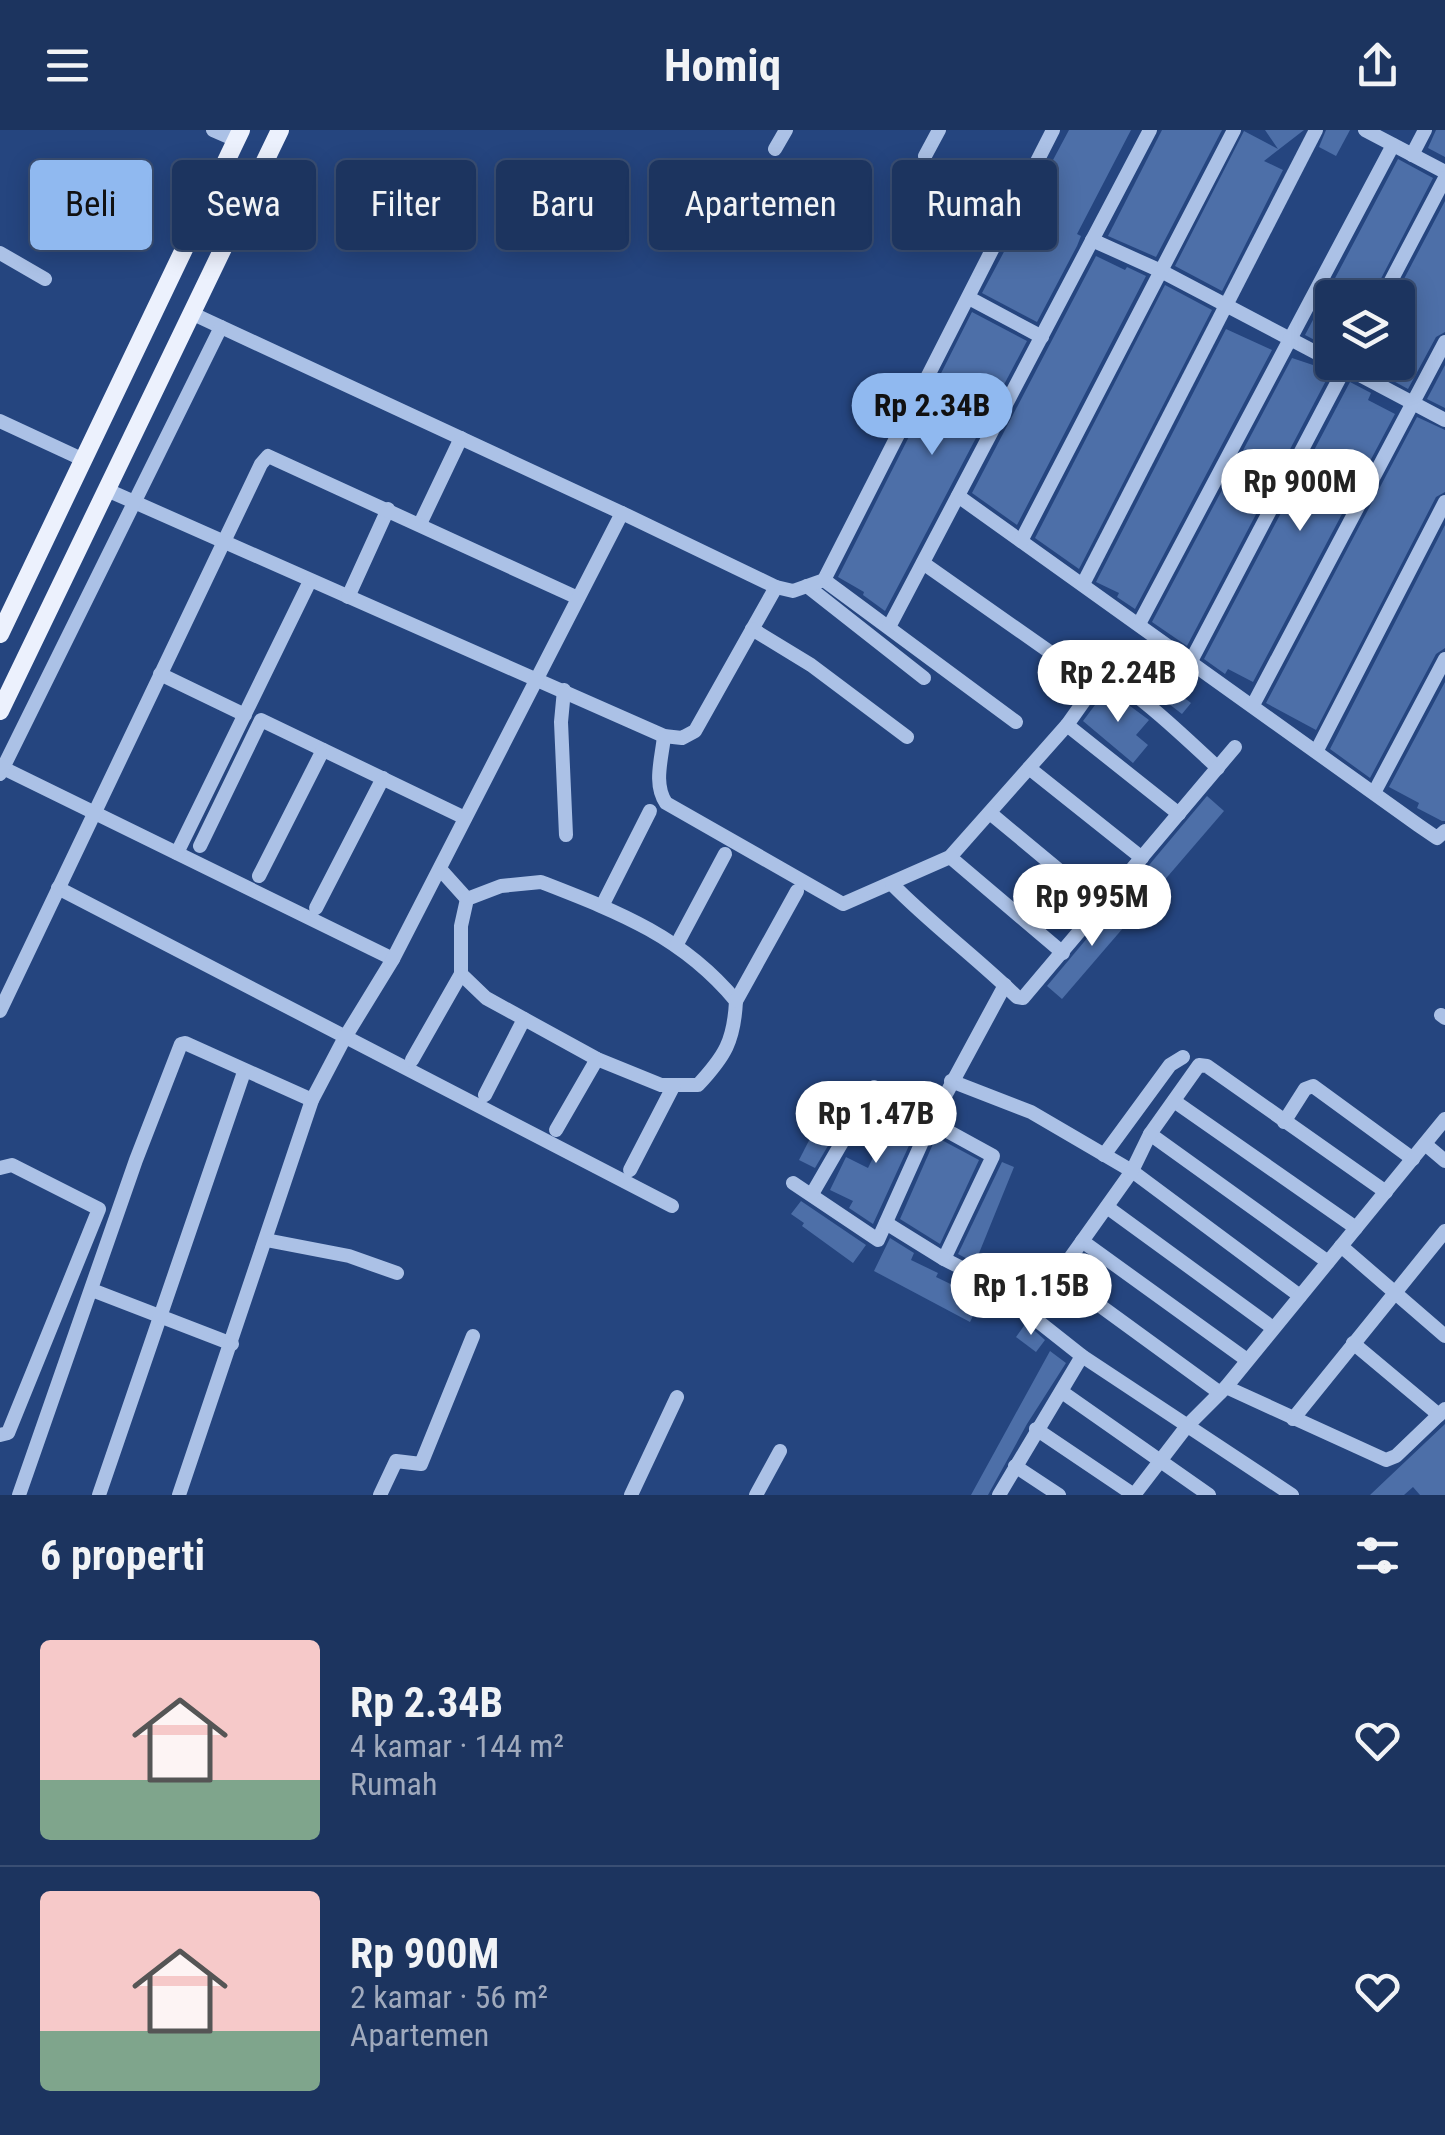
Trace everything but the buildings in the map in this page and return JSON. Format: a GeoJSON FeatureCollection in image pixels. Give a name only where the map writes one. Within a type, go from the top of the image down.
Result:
{"type":"FeatureCollection","features":[{"type":"Feature","properties":{"kind":"main road"},"geometry":{"type":"LineString","coordinates":[[0,711],[280,130]]}},
{"type":"Feature","properties":{"kind":"main road"},"geometry":{"type":"LineString","coordinates":[[0,634],[239,135]]}},
{"type":"Feature","properties":{"kind":"main road"},"geometry":{"type":"LineString","coordinates":[[167,287],[192,311]]}},
{"type":"Feature","properties":{"kind":"main road"},"geometry":{"type":"LineString","coordinates":[[157,306],[176,312],[192,311]]}},
{"type":"Feature","properties":{"kind":"street"},"geometry":{"type":"LineString","coordinates":[[213,130],[239,135]]}},
{"type":"Feature","properties":{"kind":"street"},"geometry":{"type":"LineString","coordinates":[[775,149],[786,130]]}},
{"type":"Feature","properties":{"kind":"street"},"geometry":{"type":"LineString","coordinates":[[924,156],[939,130]]}},
{"type":"Feature","properties":{"kind":"street"},"geometry":{"type":"LineString","coordinates":[[192,311],[776,587],[792,591],[824,580],[1053,130]]}},
{"type":"Feature","properties":{"kind":"street"},"geometry":{"type":"LineString","coordinates":[[889,627],[1150,130]]}},
{"type":"Feature","properties":{"kind":"street"},"geometry":{"type":"LineString","coordinates":[[1021,541],[1234,130]]}},
{"type":"Feature","properties":{"kind":"street"},"geometry":{"type":"LineString","coordinates":[[1083,584],[1316,130]]}},
{"type":"Feature","properties":{"kind":"street"},"geometry":{"type":"LineString","coordinates":[[1365,130],[1445,175],[1391,280]]}},
{"type":"Feature","properties":{"kind":"street"},"geometry":{"type":"LineString","coordinates":[[1412,155],[1426,130]]}},
{"type":"Feature","properties":{"kind":"street"},"geometry":{"type":"LineString","coordinates":[[1139,624],[1393,145]]}},
{"type":"Feature","properties":{"kind":"street"},"geometry":{"type":"LineString","coordinates":[[1092,240],[1315,350]]}},
{"type":"Feature","properties":{"kind":"street"},"geometry":{"type":"LineString","coordinates":[[0,253],[45,279]]}},
{"type":"Feature","properties":{"kind":"street"},"geometry":{"type":"LineString","coordinates":[[969,298],[1042,337]]}},
{"type":"Feature","properties":{"kind":"street"},"geometry":{"type":"LineString","coordinates":[[221,327],[1,771],[94,812],[393,959]]}},
{"type":"Feature","properties":{"kind":"street"},"geometry":{"type":"LineString","coordinates":[[1253,705],[1445,342]]}},
{"type":"Feature","properties":{"kind":"street"},"geometry":{"type":"LineString","coordinates":[[1192,661],[1332,380]]}},
{"type":"Feature","properties":{"kind":"street"},"geometry":{"type":"LineString","coordinates":[[1372,380],[1445,420]]}},
{"type":"Feature","properties":{"kind":"street"},"geometry":{"type":"LineString","coordinates":[[0,422],[84,460]]}},
{"type":"Feature","properties":{"kind":"street"},"geometry":{"type":"LineString","coordinates":[[420,524],[460,438]]}},
{"type":"Feature","properties":{"kind":"street"},"geometry":{"type":"LineString","coordinates":[[0,1011],[260,464],[268,456],[578,598]]}},
{"type":"Feature","properties":{"kind":"street"},"geometry":{"type":"LineString","coordinates":[[107,490],[664,736],[682,738],[695,731],[776,587]]}},
{"type":"Feature","properties":{"kind":"street"},"geometry":{"type":"LineString","coordinates":[[958,496],[1438,838],[1445,831]]}},
{"type":"Feature","properties":{"kind":"street"},"geometry":{"type":"LineString","coordinates":[[1317,750],[1445,502]]}},
{"type":"Feature","properties":{"kind":"street"},"geometry":{"type":"LineString","coordinates":[[348,597],[388,508]]}},
{"type":"Feature","properties":{"kind":"street"},"geometry":{"type":"LineString","coordinates":[[180,1495],[312,1100],[344,1038],[393,959],[622,512]]}},
{"type":"Feature","properties":{"kind":"street"},"geometry":{"type":"LineString","coordinates":[[923,563],[1064,662]]}},
{"type":"Feature","properties":{"kind":"street"},"geometry":{"type":"LineString","coordinates":[[178,854],[310,580]]}},
{"type":"Feature","properties":{"kind":"street"},"geometry":{"type":"LineString","coordinates":[[824,580],[1016,722]]}},
{"type":"Feature","properties":{"kind":"street"},"geometry":{"type":"LineString","coordinates":[[807,586],[924,678]]}},
{"type":"Feature","properties":{"kind":"street"},"geometry":{"type":"LineString","coordinates":[[752,629],[811,665],[908,738]]}},
{"type":"Feature","properties":{"kind":"street"},"geometry":{"type":"LineString","coordinates":[[1375,792],[1445,658]]}},
{"type":"Feature","properties":{"kind":"street"},"geometry":{"type":"LineString","coordinates":[[160,674],[245,715]]}},
{"type":"Feature","properties":{"kind":"street"},"geometry":{"type":"LineString","coordinates":[[664,736],[658,784],[666,803],[843,904],[950,857],[1067,725],[1101,677],[1111,677],[1218,768]]}},
{"type":"Feature","properties":{"kind":"street"},"geometry":{"type":"LineString","coordinates":[[564,690],[561,722],[566,835]]}},
{"type":"Feature","properties":{"kind":"street"},"geometry":{"type":"LineString","coordinates":[[200,846],[260,720],[465,818]]}},
{"type":"Feature","properties":{"kind":"street"},"geometry":{"type":"LineString","coordinates":[[1067,725],[1179,814]]}},
{"type":"Feature","properties":{"kind":"street"},"geometry":{"type":"LineString","coordinates":[[892,884],[926,919],[1017,997],[1026,997],[1235,748]]}},
{"type":"Feature","properties":{"kind":"street"},"geometry":{"type":"LineString","coordinates":[[259,876],[323,750]]}},
{"type":"Feature","properties":{"kind":"street"},"geometry":{"type":"LineString","coordinates":[[1029,768],[1142,858]]}},
{"type":"Feature","properties":{"kind":"street"},"geometry":{"type":"LineString","coordinates":[[316,908],[382,778]]}},
{"type":"Feature","properties":{"kind":"street"},"geometry":{"type":"LineString","coordinates":[[602,906],[650,810]]}},
{"type":"Feature","properties":{"kind":"street"},"geometry":{"type":"LineString","coordinates":[[990,813],[1102,906]]}},
{"type":"Feature","properties":{"kind":"street"},"geometry":{"type":"LineString","coordinates":[[678,944],[724,854]]}},
{"type":"Feature","properties":{"kind":"street"},"geometry":{"type":"LineString","coordinates":[[950,857],[1063,953]]}},
{"type":"Feature","properties":{"kind":"street"},"geometry":{"type":"LineString","coordinates":[[440,869],[466,899]]}},
{"type":"Feature","properties":{"kind":"street"},"geometry":{"type":"LineString","coordinates":[[466,899],[502,886],[541,882],[602,906],[678,944],[712,971],[736,1001]]}},
{"type":"Feature","properties":{"kind":"street"},"geometry":{"type":"LineString","coordinates":[[58,888],[672,1206]]}},
{"type":"Feature","properties":{"kind":"street"},"geometry":{"type":"LineString","coordinates":[[461,974],[486,998],[597,1059],[661,1084],[698,1085],[722,1059],[734,1028],[736,1001],[797,891]]}},
{"type":"Feature","properties":{"kind":"street"},"geometry":{"type":"LineString","coordinates":[[412,1060],[461,974],[461,926],[466,899]]}},
{"type":"Feature","properties":{"kind":"street"},"geometry":{"type":"LineString","coordinates":[[793,1183],[876,1241],[931,1122],[1004,985]]}},
{"type":"Feature","properties":{"kind":"street"},"geometry":{"type":"LineString","coordinates":[[485,1095],[524,1019]]}},
{"type":"Feature","properties":{"kind":"street"},"geometry":{"type":"LineString","coordinates":[[19,1495],[180,1046],[186,1043],[312,1100]]}},
{"type":"Feature","properties":{"kind":"street"},"geometry":{"type":"LineString","coordinates":[[1104,1155],[1170,1065],[1183,1057]]}},
{"type":"Feature","properties":{"kind":"street"},"geometry":{"type":"LineString","coordinates":[[556,1130],[597,1059]]}},
{"type":"Feature","properties":{"kind":"street"},"geometry":{"type":"LineString","coordinates":[[1292,1495],[1082,1356],[1039,1322],[1036,1306],[1132,1171],[1150,1134],[1196,1067],[1202,1064],[1386,1192]]}},
{"type":"Feature","properties":{"kind":"street"},"geometry":{"type":"LineString","coordinates":[[100,1495],[244,1072]]}},
{"type":"Feature","properties":{"kind":"street"},"geometry":{"type":"LineString","coordinates":[[952,1081],[1030,1112],[1132,1171],[1300,1296]]}},
{"type":"Feature","properties":{"kind":"street"},"geometry":{"type":"LineString","coordinates":[[630,1170],[674,1085]]}},
{"type":"Feature","properties":{"kind":"street"},"geometry":{"type":"LineString","coordinates":[[1284,1122],[1305,1089],[1313,1086],[1412,1159]]}},
{"type":"Feature","properties":{"kind":"street"},"geometry":{"type":"LineString","coordinates":[[812,1194],[874,1087]]}},
{"type":"Feature","properties":{"kind":"street"},"geometry":{"type":"LineString","coordinates":[[1174,1101],[1356,1228]]}},
{"type":"Feature","properties":{"kind":"street"},"geometry":{"type":"LineString","coordinates":[[1036,1429],[1134,1495],[1187,1426],[1223,1390],[1445,1120]]}},
{"type":"Feature","properties":{"kind":"street"},"geometry":{"type":"LineString","coordinates":[[931,1122],[993,1156],[944,1260]]}},
{"type":"Feature","properties":{"kind":"street"},"geometry":{"type":"LineString","coordinates":[[1150,1134],[1328,1262]]}},
{"type":"Feature","properties":{"kind":"street"},"geometry":{"type":"LineString","coordinates":[[1425,1144],[1445,1161]]}},
{"type":"Feature","properties":{"kind":"street"},"geometry":{"type":"LineString","coordinates":[[0,1168],[17,1167],[100,1208],[8,1433],[0,1435]]}},
{"type":"Feature","properties":{"kind":"street"},"geometry":{"type":"LineString","coordinates":[[1106,1206],[1274,1328]]}},
{"type":"Feature","properties":{"kind":"street"},"geometry":{"type":"LineString","coordinates":[[886,1223],[944,1260],[1036,1306]]}},
{"type":"Feature","properties":{"kind":"street"},"geometry":{"type":"LineString","coordinates":[[1294,1418],[1396,1292],[1439,1252],[1445,1231]]}},
{"type":"Feature","properties":{"kind":"street"},"geometry":{"type":"LineString","coordinates":[[266,1240],[348,1256],[397,1273]]}},
{"type":"Feature","properties":{"kind":"street"},"geometry":{"type":"LineString","coordinates":[[1082,1241],[1247,1360]]}},
{"type":"Feature","properties":{"kind":"street"},"geometry":{"type":"LineString","coordinates":[[1341,1246],[1445,1336]]}},
{"type":"Feature","properties":{"kind":"street"},"geometry":{"type":"LineString","coordinates":[[1058,1275],[1223,1390],[1386,1460],[1396,1456],[1442,1412],[1353,1343]]}},
{"type":"Feature","properties":{"kind":"street"},"geometry":{"type":"LineString","coordinates":[[92,1290],[232,1344]]}},
{"type":"Feature","properties":{"kind":"street"},"geometry":{"type":"LineString","coordinates":[[380,1495],[396,1461],[421,1464],[474,1336]]}},
{"type":"Feature","properties":{"kind":"street"},"geometry":{"type":"LineString","coordinates":[[998,1495],[1082,1356]]}},
{"type":"Feature","properties":{"kind":"street"},"geometry":{"type":"LineString","coordinates":[[1062,1392],[1209,1495]]}},
{"type":"Feature","properties":{"kind":"street"},"geometry":{"type":"LineString","coordinates":[[631,1495],[677,1397]]}},
{"type":"Feature","properties":{"kind":"street"},"geometry":{"type":"LineString","coordinates":[[756,1495],[780,1450]]}},
{"type":"Feature","properties":{"kind":"street"},"geometry":{"type":"LineString","coordinates":[[1015,1466],[1059,1495]]}}]}
